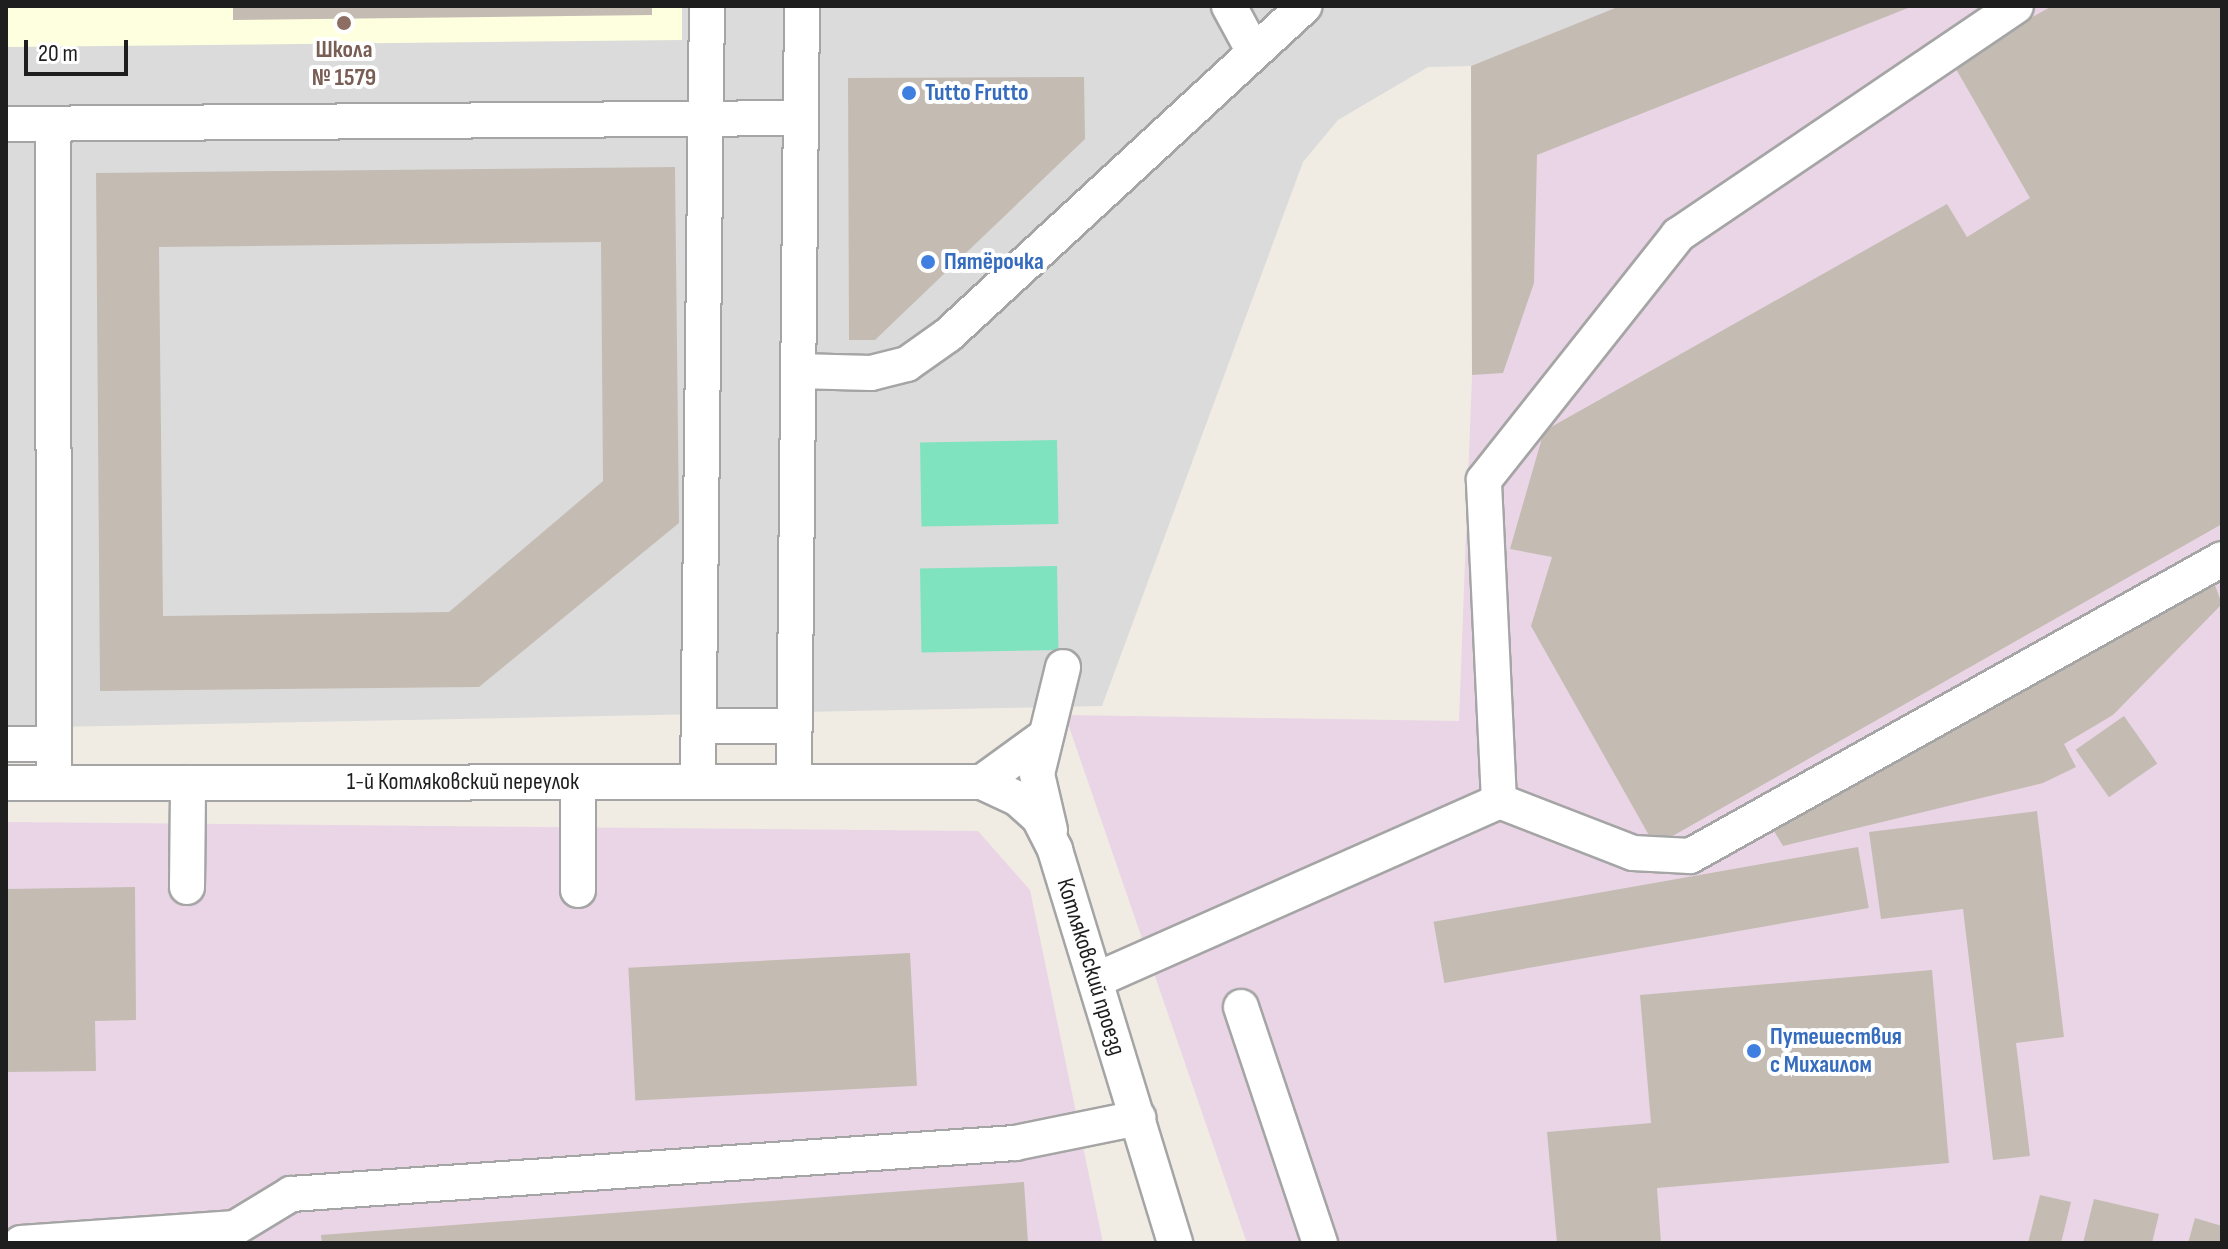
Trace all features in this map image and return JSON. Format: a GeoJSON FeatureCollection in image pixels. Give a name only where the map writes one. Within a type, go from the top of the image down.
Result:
{"type":"FeatureCollection","features":[{"type":"Feature","properties":{"kind":"street"},"geometry":{"type":"LineString","coordinates":[[698,782],[707,6]]}},
{"type":"Feature","properties":{"kind":"street"},"geometry":{"type":"LineString","coordinates":[[794,782],[802,6]]}},
{"type":"Feature","properties":{"kind":"street"},"geometry":{"type":"LineString","coordinates":[[1229,6],[1254,52]]}},
{"type":"Feature","properties":{"kind":"street"},"geometry":{"type":"LineString","coordinates":[[798,371],[871,373],[907,364],[948,335],[1304,6]]}},
{"type":"Feature","properties":{"kind":"street"},"geometry":{"type":"LineString","coordinates":[[1499,801],[1484,480],[1678,235],[2016,6]]}},
{"type":"Feature","properties":{"kind":"street"},"geometry":{"type":"LineString","coordinates":[[6,124],[801,118]]}},
{"type":"Feature","properties":{"kind":"street"},"geometry":{"type":"LineString","coordinates":[[53,124],[54,783]]}},
{"type":"Feature","properties":{"kind":"street"},"geometry":{"type":"LineString","coordinates":[[1096,980],[1499,801],[1633,853],[1690,856],[2222,559]]}},
{"type":"Feature","properties":{"kind":"street"},"geometry":{"type":"LineString","coordinates":[[1055,850],[1037,774],[1063,667]]}},
{"type":"Feature","properties":{"kind":"street"},"geometry":{"type":"LineString","coordinates":[[699,726],[794,726]]}},
{"type":"Feature","properties":{"kind":"street"},"geometry":{"type":"LineString","coordinates":[[982,782],[1044,737]]}},
{"type":"Feature","properties":{"kind":"street"},"geometry":{"type":"LineString","coordinates":[[6,744],[54,744]]}},
{"type":"Feature","properties":{"kind":"street","name":"1-й Котляковский переулок"},"geometry":{"type":"LineString","coordinates":[[6,783],[920,781]]}},
{"type":"Feature","properties":{"kind":"street","name":"Котляковский проезд"},"geometry":{"type":"LineString","coordinates":[[920,781],[982,782],[1017,798],[1039,818],[1055,850],[1175,1243]]}},
{"type":"Feature","properties":{"kind":"street"},"geometry":{"type":"LineString","coordinates":[[578,782],[578,890]]}},
{"type":"Feature","properties":{"kind":"street"},"geometry":{"type":"LineString","coordinates":[[187,887],[188,783]]}},
{"type":"Feature","properties":{"kind":"street"},"geometry":{"type":"LineString","coordinates":[[1241,1007],[1320,1243]]}},
{"type":"Feature","properties":{"kind":"street"},"geometry":{"type":"LineString","coordinates":[[21,1243],[236,1235],[291,1194],[1015,1143],[1138,1118]]}},
{"type":"Feature","properties":{"kind":"shaded area"},"geometry":{"type":"Polygon","coordinates":[[[6,6],[1620,6],[1471,66],[1428,67],[1338,120],[1303,162],[1102,706],[6,728],[6,6]]]}},
{"type":"Feature","properties":{"kind":"shaded area","name":"Школа № 1579"},"geometry":{"type":"Polygon","coordinates":[[[6,6],[682,6],[682,40],[6,47],[6,6]]]}},
{"type":"Feature","properties":{"kind":"shaded area"},"geometry":{"type":"Polygon","coordinates":[[[1620,6],[2222,6],[2222,1243],[1247,1243],[1065,715],[1459,721],[1472,375],[1471,66],[1620,6]]]}},
{"type":"Feature","properties":{"kind":"shaded area"},"geometry":{"type":"Polygon","coordinates":[[[6,822],[978,831],[1030,890],[1103,1243],[6,1243],[6,822]]]}},
{"type":"Feature","properties":{"kind":"green space"},"geometry":{"type":"Polygon","coordinates":[[[1057,440],[1058,524],[921,526],[920,442],[1057,440]]]}},
{"type":"Feature","properties":{"kind":"green space"},"geometry":{"type":"Polygon","coordinates":[[[1057,566],[1058,650],[921,652],[920,568],[1057,566]]]}},
{"type":"Feature","properties":{"kind":"building"},"geometry":{"type":"Polygon","coordinates":[[[233,6],[652,6],[652,15],[233,20],[233,6]]]}},
{"type":"Feature","properties":{"kind":"building"},"geometry":{"type":"Polygon","coordinates":[[[1620,6],[1913,6],[1537,155],[1534,283],[1503,373],[1472,375],[1471,66],[1620,6]]]}},
{"type":"Feature","properties":{"kind":"building"},"geometry":{"type":"Polygon","coordinates":[[[2052,6],[2222,6],[2222,524],[1655,846],[1531,626],[1552,557],[1510,549],[1544,431],[1947,204],[1967,237],[2030,198],[1952,62],[2052,6]]]}},
{"type":"Feature","properties":{"kind":"building"},"geometry":{"type":"Polygon","coordinates":[[[1084,77],[1085,139],[875,340],[849,340],[848,78],[1084,77]]]}},
{"type":"Feature","properties":{"kind":"building"},"geometry":{"type":"Polygon","coordinates":[[[675,167],[679,523],[479,687],[100,691],[96,173],[675,167]],[[601,242],[159,247],[163,616],[449,612],[603,481],[601,242]]]}},
{"type":"Feature","properties":{"kind":"building"},"geometry":{"type":"Polygon","coordinates":[[[2215,585],[2222,604],[2113,715],[2064,744],[2076,767],[2043,783],[1783,846],[1771,826],[2215,585]]]}},
{"type":"Feature","properties":{"kind":"building"},"geometry":{"type":"Polygon","coordinates":[[[2124,716],[2157,764],[2109,797],[2076,750],[2124,716]]]}},
{"type":"Feature","properties":{"kind":"building"},"geometry":{"type":"Polygon","coordinates":[[[2037,811],[2064,1037],[2016,1043],[2030,1156],[1993,1160],[1963,909],[1881,919],[1869,832],[2037,811]]]}},
{"type":"Feature","properties":{"kind":"building"},"geometry":{"type":"Polygon","coordinates":[[[1858,847],[1869,908],[1444,983],[1434,922],[1858,847]]]}},
{"type":"Feature","properties":{"kind":"building"},"geometry":{"type":"Polygon","coordinates":[[[135,887],[136,1020],[95,1021],[96,1071],[6,1072],[6,889],[135,887]]]}},
{"type":"Feature","properties":{"kind":"building"},"geometry":{"type":"Polygon","coordinates":[[[910,953],[917,1086],[635,1101],[628,968],[910,953]]]}},
{"type":"Feature","properties":{"kind":"building"},"geometry":{"type":"Polygon","coordinates":[[[1932,970],[1949,1163],[1657,1188],[1661,1243],[1557,1243],[1547,1132],[1651,1123],[1640,995],[1932,970]]]}},
{"type":"Feature","properties":{"kind":"building"},"geometry":{"type":"Polygon","coordinates":[[[1024,1182],[1028,1243],[322,1243],[321,1235],[1024,1182]]]}},
{"type":"Feature","properties":{"kind":"building"},"geometry":{"type":"Polygon","coordinates":[[[2040,1195],[2071,1202],[2061,1243],[2028,1243],[2040,1195]]]}},
{"type":"Feature","properties":{"kind":"building"},"geometry":{"type":"Polygon","coordinates":[[[2094,1199],[2159,1214],[2152,1243],[2083,1243],[2094,1199]]]}},
{"type":"Feature","properties":{"kind":"building"},"geometry":{"type":"Polygon","coordinates":[[[2195,1218],[2222,1226],[2222,1243],[2188,1243],[2195,1218]]]}},
{"type":"Feature","properties":{"kind":"place","name":"Школа № 1579"},"geometry":{"type":"Point","coordinates":[344,23]}},
{"type":"Feature","properties":{"kind":"place","name":"Tutto Frutto"},"geometry":{"type":"Point","coordinates":[909,93]}},
{"type":"Feature","properties":{"kind":"place","name":"Пятёрочка"},"geometry":{"type":"Point","coordinates":[928,262]}},
{"type":"Feature","properties":{"kind":"place","name":"Путешествия с Михаилом"},"geometry":{"type":"Point","coordinates":[1754,1051]}}]}
